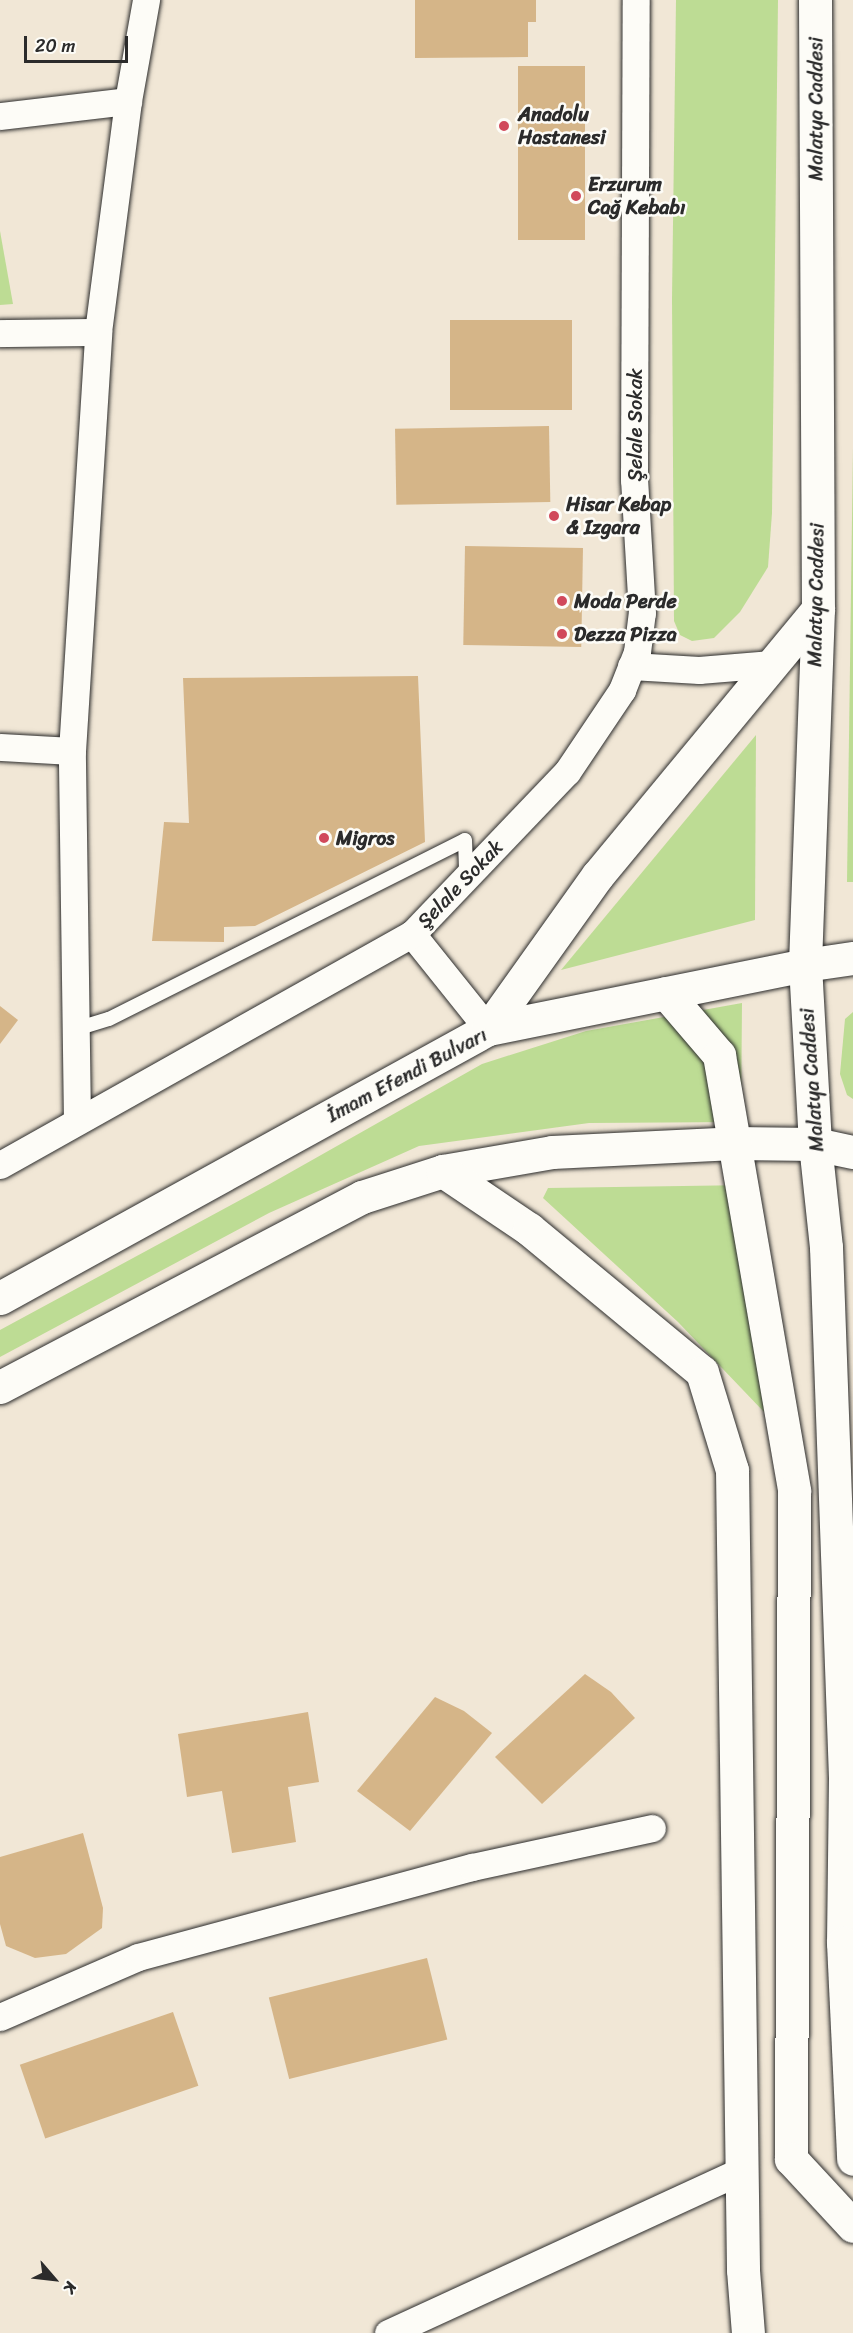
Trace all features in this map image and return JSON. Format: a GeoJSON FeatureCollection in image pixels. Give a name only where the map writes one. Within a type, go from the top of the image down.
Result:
{"type":"FeatureCollection","features":[{"type":"Feature","properties":{"kind":"main road","name":"Malatya Caddesi"},"geometry":{"type":"LineString","coordinates":[[815,0],[818,609],[805,964],[815,1144],[826,1247],[845,1778],[843,1943],[853,2159]]}},
{"type":"Feature","properties":{"kind":"main road"},"geometry":{"type":"LineString","coordinates":[[488,1029],[598,875],[818,609]]}},
{"type":"Feature","properties":{"kind":"main road","name":"İmam Efendi Bulvarı"},"geometry":{"type":"LineString","coordinates":[[0,1298],[488,1029],[805,964],[853,958]]}},
{"type":"Feature","properties":{"kind":"main road"},"geometry":{"type":"LineString","coordinates":[[666,993],[719,1055],[794,1491],[791,2159],[853,2226]]}},
{"type":"Feature","properties":{"kind":"main road"},"geometry":{"type":"LineString","coordinates":[[0,1387],[362,1197],[443,1171],[552,1152],[734,1143],[815,1144],[853,1152]]}},
{"type":"Feature","properties":{"kind":"main road"},"geometry":{"type":"LineString","coordinates":[[443,1171],[529,1229],[702,1372],[732,1470],[742,2170],[748,2333]]}},
{"type":"Feature","properties":{"kind":"street"},"geometry":{"type":"LineString","coordinates":[[77,1121],[72,751],[98,332],[128,101],[146,0]]}},
{"type":"Feature","properties":{"kind":"street","name":"Şelale Sokak"},"geometry":{"type":"LineString","coordinates":[[488,1029],[412,934],[567,772],[622,690],[631,666],[642,613],[634,480],[636,0]]}},
{"type":"Feature","properties":{"kind":"street"},"geometry":{"type":"LineString","coordinates":[[0,116],[128,101]]}},
{"type":"Feature","properties":{"kind":"street"},"geometry":{"type":"LineString","coordinates":[[0,333],[98,332]]}},
{"type":"Feature","properties":{"kind":"street"},"geometry":{"type":"LineString","coordinates":[[631,666],[699,670],[772,664]]}},
{"type":"Feature","properties":{"kind":"street"},"geometry":{"type":"LineString","coordinates":[[0,747],[72,751]]}},
{"type":"Feature","properties":{"kind":"street"},"geometry":{"type":"LineString","coordinates":[[0,1165],[412,934]]}},
{"type":"Feature","properties":{"kind":"street"},"geometry":{"type":"LineString","coordinates":[[0,2017],[138,1957],[472,1867],[652,1828]]}},
{"type":"Feature","properties":{"kind":"street"},"geometry":{"type":"LineString","coordinates":[[388,2333],[742,2170]]}},
{"type":"Feature","properties":{"kind":"lane"},"geometry":{"type":"LineString","coordinates":[[76,1029],[109,1019],[465,840],[466,877]]}},
{"type":"Feature","properties":{"kind":"green space"},"geometry":{"type":"Polygon","coordinates":[[[676,0],[778,0],[772,513],[768,567],[740,612],[714,638],[692,641],[680,635],[674,621],[672,299],[676,0]]]}},
{"type":"Feature","properties":{"kind":"green space"},"geometry":{"type":"Polygon","coordinates":[[[0,231],[13,304],[0,305],[0,231]]]}},
{"type":"Feature","properties":{"kind":"green space"},"geometry":{"type":"Polygon","coordinates":[[[853,447],[853,882],[847,882],[853,447]]]}},
{"type":"Feature","properties":{"kind":"green space"},"geometry":{"type":"Polygon","coordinates":[[[756,735],[755,920],[561,970],[756,735]]]}},
{"type":"Feature","properties":{"kind":"green space"},"geometry":{"type":"Polygon","coordinates":[[[742,1003],[741,1122],[589,1123],[419,1146],[269,1213],[0,1357],[0,1330],[268,1185],[482,1064],[586,1031],[742,1003]]]}},
{"type":"Feature","properties":{"kind":"green space"},"geometry":{"type":"Polygon","coordinates":[[[853,1012],[853,1099],[847,1095],[840,1074],[845,1019],[853,1012]]]}},
{"type":"Feature","properties":{"kind":"green space"},"geometry":{"type":"Polygon","coordinates":[[[750,1185],[766,1414],[678,1322],[543,1198],[548,1188],[750,1185]]]}},
{"type":"Feature","properties":{"kind":"building"},"geometry":{"type":"Polygon","coordinates":[[[415,0],[536,0],[536,22],[528,22],[528,57],[415,58],[415,0]]]}},
{"type":"Feature","properties":{"kind":"building"},"geometry":{"type":"Polygon","coordinates":[[[518,66],[585,66],[585,240],[518,240],[518,66]]]}},
{"type":"Feature","properties":{"kind":"building"},"geometry":{"type":"Polygon","coordinates":[[[450,320],[572,320],[572,410],[450,410],[450,320]]]}},
{"type":"Feature","properties":{"kind":"building"},"geometry":{"type":"Polygon","coordinates":[[[549,426],[550,502],[396,505],[395,429],[549,426]]]}},
{"type":"Feature","properties":{"kind":"building"},"geometry":{"type":"Polygon","coordinates":[[[465,546],[583,548],[581,647],[463,645],[465,546]]]}},
{"type":"Feature","properties":{"kind":"building"},"geometry":{"type":"Polygon","coordinates":[[[418,676],[425,842],[255,926],[224,927],[224,942],[152,941],[164,822],[189,823],[183,678],[418,676]]]}},
{"type":"Feature","properties":{"kind":"building"},"geometry":{"type":"Polygon","coordinates":[[[0,1006],[18,1020],[0,1044],[0,1006]]]}},
{"type":"Feature","properties":{"kind":"building"},"geometry":{"type":"Polygon","coordinates":[[[585,1674],[611,1692],[635,1718],[542,1804],[495,1757],[585,1674]]]}},
{"type":"Feature","properties":{"kind":"building"},"geometry":{"type":"Polygon","coordinates":[[[435,1697],[464,1711],[492,1733],[410,1831],[357,1791],[435,1697]]]}},
{"type":"Feature","properties":{"kind":"building"},"geometry":{"type":"Polygon","coordinates":[[[308,1712],[319,1782],[288,1787],[296,1842],[232,1853],[222,1791],[187,1797],[178,1734],[308,1712]]]}},
{"type":"Feature","properties":{"kind":"building"},"geometry":{"type":"Polygon","coordinates":[[[83,1833],[103,1908],[102,1928],[66,1954],[35,1958],[6,1946],[0,1924],[0,1857],[83,1833]]]}},
{"type":"Feature","properties":{"kind":"building"},"geometry":{"type":"Polygon","coordinates":[[[427,1958],[447,2040],[289,2079],[269,1997],[427,1958]]]}},
{"type":"Feature","properties":{"kind":"building"},"geometry":{"type":"Polygon","coordinates":[[[173,2012],[198,2086],[45,2138],[20,2065],[173,2012]]]}},
{"type":"Feature","properties":{"kind":"place","name":"Anadolu Hastanesi"},"geometry":{"type":"Point","coordinates":[504,126]}},
{"type":"Feature","properties":{"kind":"place","name":"Erzurum Cağ Kebabı"},"geometry":{"type":"Point","coordinates":[576,196]}},
{"type":"Feature","properties":{"kind":"place","name":"Hisar Kebap & Izgara"},"geometry":{"type":"Point","coordinates":[554,516]}},
{"type":"Feature","properties":{"kind":"place","name":"Moda Perde"},"geometry":{"type":"Point","coordinates":[562,601]}},
{"type":"Feature","properties":{"kind":"place","name":"Dezza Pizza"},"geometry":{"type":"Point","coordinates":[562,634]}},
{"type":"Feature","properties":{"kind":"place","name":"Migros"},"geometry":{"type":"Point","coordinates":[324,838]}}]}
